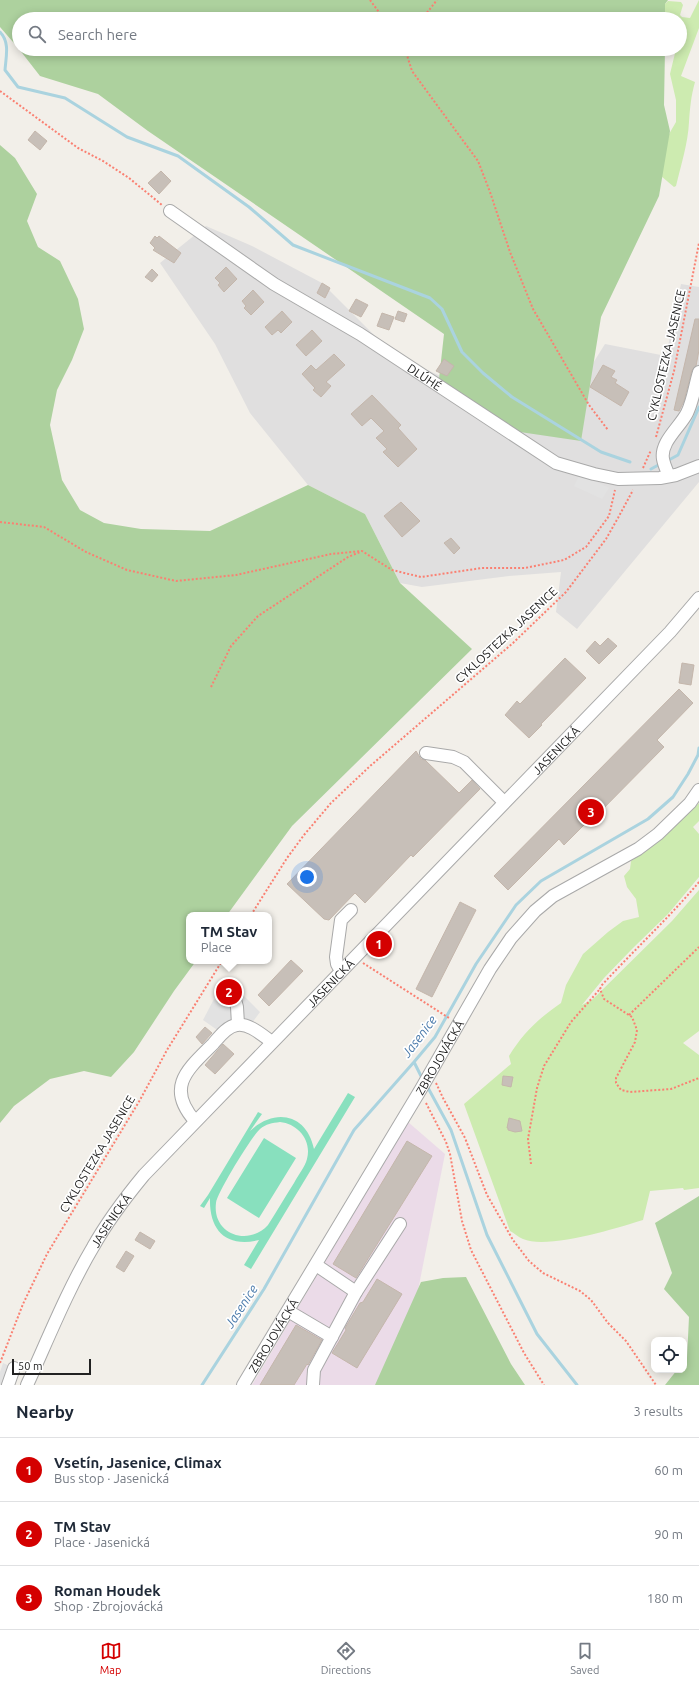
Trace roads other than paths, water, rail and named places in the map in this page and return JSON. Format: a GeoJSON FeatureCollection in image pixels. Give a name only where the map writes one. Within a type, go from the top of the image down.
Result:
{"type":"FeatureCollection","features":[{"type":"Feature","properties":{"kind":"street","name":"DLÚHÉ"},"geometry":{"type":"LineString","coordinates":[[170,211],[274,284],[360,334],[556,463],[618,479],[638,479],[666,468],[699,466]]}},
{"type":"Feature","properties":{"kind":"street"},"geometry":{"type":"LineString","coordinates":[[666,468],[663,452],[666,443],[684,419],[690,408],[699,372]]}},
{"type":"Feature","properties":{"kind":"street","name":"JASENICKÁ"},"geometry":{"type":"LineString","coordinates":[[28,1385],[80,1271],[116,1210],[144,1175],[670,632],[699,598]]}},
{"type":"Feature","properties":{"kind":"street"},"geometry":{"type":"LineString","coordinates":[[426,753],[453,757],[464,762],[504,802]]}},
{"type":"Feature","properties":{"kind":"street","name":"ZBROJOVÁCKÁ"},"geometry":{"type":"LineString","coordinates":[[244,1385],[496,960],[511,938],[535,911],[553,896],[638,849],[658,834],[690,803],[699,790]]}},
{"type":"Feature","properties":{"kind":"street"},"geometry":{"type":"LineString","coordinates":[[341,971],[337,964],[336,957],[341,920],[351,910]]}},
{"type":"Feature","properties":{"kind":"street"},"geometry":{"type":"LineString","coordinates":[[235,1000],[237,1006],[238,1024]]}},
{"type":"Feature","properties":{"kind":"street"},"geometry":{"type":"LineString","coordinates":[[195,1121],[184,1104],[181,1088],[182,1081],[189,1068],[223,1034],[238,1024],[249,1026],[272,1042]]}},
{"type":"Feature","properties":{"kind":"street"},"geometry":{"type":"LineString","coordinates":[[314,1385],[314,1370],[356,1292],[400,1224]]}},
{"type":"Feature","properties":{"kind":"street"},"geometry":{"type":"LineString","coordinates":[[316,1265],[356,1292]]}},
{"type":"Feature","properties":{"kind":"street"},"geometry":{"type":"LineString","coordinates":[[288,1311],[332,1337]]}},
{"type":"Feature","properties":{"kind":"street"},"geometry":{"type":"LineString","coordinates":[[8,1385],[14,1368]]}},
{"type":"Feature","properties":{"kind":"waterway"},"geometry":{"type":"LineString","coordinates":[[0,32],[6,45],[5,70],[18,87],[65,98],[127,137],[178,156],[249,207],[293,245],[430,298],[442,309],[462,352],[483,373],[512,397],[601,452],[630,462]]}},
{"type":"Feature","properties":{"kind":"waterway"},"geometry":{"type":"LineString","coordinates":[[667,461],[678,455],[699,407]]}},
{"type":"Feature","properties":{"kind":"waterway"},"geometry":{"type":"LineString","coordinates":[[651,469],[662,463]]}},
{"type":"Feature","properties":{"kind":"waterway","name":"Jasenice"},"geometry":{"type":"LineString","coordinates":[[202,1385],[264,1289],[354,1130],[435,1037],[476,964],[516,905],[541,881],[648,819],[673,797],[688,774],[698,755],[699,748]]}},
{"type":"Feature","properties":{"kind":"waterway"},"geometry":{"type":"LineString","coordinates":[[414,1062],[423,1080]]}},
{"type":"Feature","properties":{"kind":"waterway"},"geometry":{"type":"LineString","coordinates":[[427,1086],[451,1130],[487,1235],[537,1334],[577,1385]]}},
{"type":"Feature","properties":{"kind":"place","name":"Roman Houdek"},"geometry":{"type":"Point","coordinates":[591,812]}},
{"type":"Feature","properties":{"kind":"place","name":"Vsetín, Jasenice, Climax"},"geometry":{"type":"Point","coordinates":[379,944]}},
{"type":"Feature","properties":{"kind":"place","name":"TM Stav"},"geometry":{"type":"Point","coordinates":[229,992]}}]}
